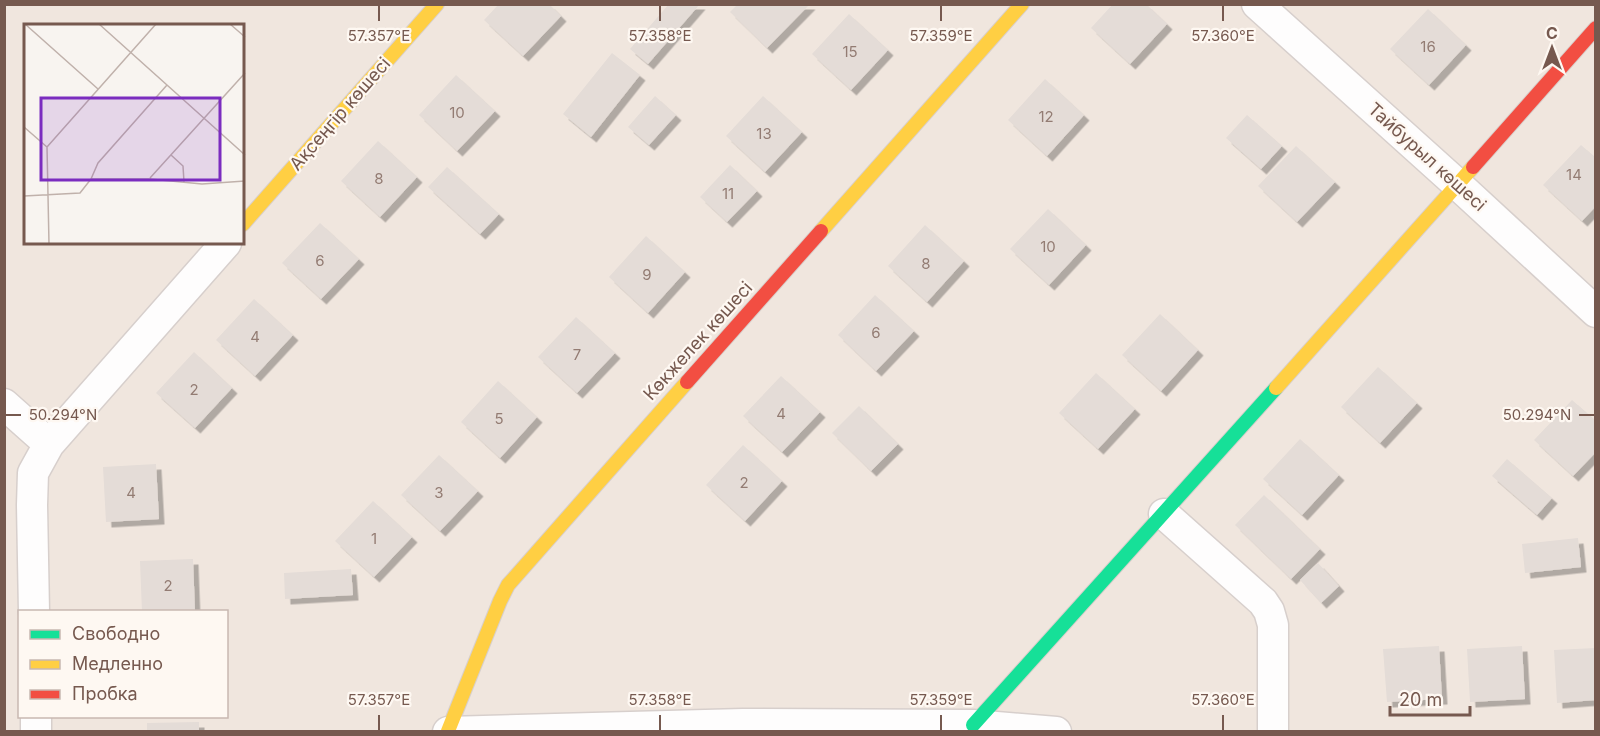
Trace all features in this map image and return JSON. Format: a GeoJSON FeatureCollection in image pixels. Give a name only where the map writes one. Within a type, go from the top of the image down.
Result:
{"type":"FeatureCollection","features":[{"type":"Feature","properties":{"kind":"street","name":"Ақсеңгір көшесі"},"geometry":{"type":"LineString","coordinates":[[244,223],[436,4]]}},
{"type":"Feature","properties":{"kind":"street","name":"Көкжелек көшесі"},"geometry":{"type":"LineString","coordinates":[[448,731],[508,585],[1022,4]]}},
{"type":"Feature","properties":{"kind":"street","name":"Тайбурыл көшесі"},"geometry":{"type":"LineString","coordinates":[[1257,4],[1596,312]]}},
{"type":"Feature","properties":{"kind":"street"},"geometry":{"type":"LineString","coordinates":[[973,724],[1164,514],[1596,28]]}},
{"type":"Feature","properties":{"kind":"street"},"geometry":{"type":"LineString","coordinates":[[34,610],[33,473],[49,444],[225,244]]}},
{"type":"Feature","properties":{"kind":"street"},"geometry":{"type":"LineString","coordinates":[[4,404],[49,444]]}},
{"type":"Feature","properties":{"kind":"street"},"geometry":{"type":"LineString","coordinates":[[1164,514],[1263,602],[1269,611],[1273,625],[1273,732]]}},
{"type":"Feature","properties":{"kind":"street"},"geometry":{"type":"LineString","coordinates":[[448,731],[743,724],[973,724],[1056,732]]}},
{"type":"Feature","properties":{"kind":"shaded area"},"geometry":{"type":"Polygon","coordinates":[[[5,5],[1595,5],[1595,731],[5,731],[5,5]]]}},
{"type":"Feature","properties":{"kind":"building"},"geometry":{"type":"Polygon","coordinates":[[[499,4],[549,4],[561,16],[523,56],[484,20],[499,4]]]}},
{"type":"Feature","properties":{"kind":"building"},"geometry":{"type":"Polygon","coordinates":[[[669,4],[700,4],[648,64],[630,49],[669,4]]]}},
{"type":"Feature","properties":{"kind":"building"},"geometry":{"type":"Polygon","coordinates":[[[738,4],[810,4],[767,48],[730,12],[738,4]]]}},
{"type":"Feature","properties":{"kind":"building"},"geometry":{"type":"Polygon","coordinates":[[[1113,4],[1146,4],[1167,24],[1130,64],[1091,28],[1113,4]]]}},
{"type":"Feature","properties":{"kind":"building"},"geometry":{"type":"Polygon","coordinates":[[[1428,9],[1466,45],[1429,85],[1390,49],[1428,9]]]}},
{"type":"Feature","properties":{"kind":"building"},"geometry":{"type":"Polygon","coordinates":[[[849,14],[888,50],[851,90],[812,54],[849,14]]]}},
{"type":"Feature","properties":{"kind":"building"},"geometry":{"type":"Polygon","coordinates":[[[612,53],[640,75],[591,137],[563,114],[612,53]]]}},
{"type":"Feature","properties":{"kind":"building"},"geometry":{"type":"Polygon","coordinates":[[[456,75],[495,111],[457,151],[419,115],[456,75]]]}},
{"type":"Feature","properties":{"kind":"building"},"geometry":{"type":"Polygon","coordinates":[[[1045,79],[1084,115],[1047,156],[1008,120],[1045,79]]]}},
{"type":"Feature","properties":{"kind":"building"},"geometry":{"type":"Polygon","coordinates":[[[655,96],[676,115],[649,145],[628,127],[655,96]]]}},
{"type":"Feature","properties":{"kind":"building"},"geometry":{"type":"Polygon","coordinates":[[[763,96],[802,132],[765,172],[726,136],[763,96]]]}},
{"type":"Feature","properties":{"kind":"building"},"geometry":{"type":"Polygon","coordinates":[[[1247,115],[1282,146],[1261,169],[1226,138],[1247,115]]]}},
{"type":"Feature","properties":{"kind":"building"},"geometry":{"type":"Polygon","coordinates":[[[378,141],[417,177],[380,217],[341,181],[378,141]]]}},
{"type":"Feature","properties":{"kind":"building"},"geometry":{"type":"Polygon","coordinates":[[[1581,145],[1596,158],[1596,206],[1582,221],[1543,185],[1581,145]]]}},
{"type":"Feature","properties":{"kind":"building"},"geometry":{"type":"Polygon","coordinates":[[[1296,146],[1335,182],[1297,222],[1258,186],[1296,146]]]}},
{"type":"Feature","properties":{"kind":"building"},"geometry":{"type":"Polygon","coordinates":[[[730,165],[757,191],[727,222],[700,197],[730,165]]]}},
{"type":"Feature","properties":{"kind":"building"},"geometry":{"type":"Polygon","coordinates":[[[447,167],[499,214],[480,234],[428,187],[447,167]]]}},
{"type":"Feature","properties":{"kind":"building"},"geometry":{"type":"Polygon","coordinates":[[[1048,209],[1086,245],[1049,285],[1010,249],[1048,209]]]}},
{"type":"Feature","properties":{"kind":"building"},"geometry":{"type":"Polygon","coordinates":[[[320,223],[359,259],[321,299],[282,263],[320,223]]]}},
{"type":"Feature","properties":{"kind":"building"},"geometry":{"type":"Polygon","coordinates":[[[925,225],[964,261],[927,302],[888,266],[925,225]]]}},
{"type":"Feature","properties":{"kind":"building"},"geometry":{"type":"Polygon","coordinates":[[[646,236],[685,272],[648,313],[609,277],[646,236]]]}},
{"type":"Feature","properties":{"kind":"building"},"geometry":{"type":"Polygon","coordinates":[[[875,295],[914,331],[876,371],[838,335],[875,295]]]}},
{"type":"Feature","properties":{"kind":"building"},"geometry":{"type":"Polygon","coordinates":[[[254,299],[293,335],[255,376],[216,340],[254,299]]]}},
{"type":"Feature","properties":{"kind":"building"},"geometry":{"type":"Polygon","coordinates":[[[1160,314],[1198,350],[1161,391],[1122,355],[1160,314]]]}},
{"type":"Feature","properties":{"kind":"building"},"geometry":{"type":"Polygon","coordinates":[[[576,317],[615,353],[577,393],[538,357],[576,317]]]}},
{"type":"Feature","properties":{"kind":"building"},"geometry":{"type":"Polygon","coordinates":[[[194,352],[232,388],[195,428],[156,393],[194,352]]]}},
{"type":"Feature","properties":{"kind":"building"},"geometry":{"type":"Polygon","coordinates":[[[1378,367],[1417,403],[1380,443],[1341,407],[1378,367]]]}},
{"type":"Feature","properties":{"kind":"building"},"geometry":{"type":"Polygon","coordinates":[[[1096,373],[1135,409],[1098,449],[1059,413],[1096,373]]]}},
{"type":"Feature","properties":{"kind":"building"},"geometry":{"type":"Polygon","coordinates":[[[781,376],[820,412],[782,452],[743,416],[781,376]]]}},
{"type":"Feature","properties":{"kind":"building"},"geometry":{"type":"Polygon","coordinates":[[[498,381],[537,417],[500,458],[461,422],[498,381]]]}},
{"type":"Feature","properties":{"kind":"building"},"geometry":{"type":"Polygon","coordinates":[[[1572,400],[1596,421],[1596,452],[1573,476],[1534,440],[1572,400]]]}},
{"type":"Feature","properties":{"kind":"building"},"geometry":{"type":"Polygon","coordinates":[[[859,406],[898,444],[871,471],[832,433],[859,406]]]}},
{"type":"Feature","properties":{"kind":"building"},"geometry":{"type":"Polygon","coordinates":[[[1300,439],[1339,475],[1302,515],[1263,479],[1300,439]]]}},
{"type":"Feature","properties":{"kind":"building"},"geometry":{"type":"Polygon","coordinates":[[[743,445],[782,481],[745,521],[706,485],[743,445]]]}},
{"type":"Feature","properties":{"kind":"building"},"geometry":{"type":"Polygon","coordinates":[[[439,455],[478,491],[440,531],[401,495],[439,455]]]}},
{"type":"Feature","properties":{"kind":"building"},"geometry":{"type":"Polygon","coordinates":[[[1507,459],[1552,498],[1537,515],[1492,476],[1507,459]]]}},
{"type":"Feature","properties":{"kind":"building"},"geometry":{"type":"Polygon","coordinates":[[[156,464],[159,519],[106,522],[103,467],[156,464]]]}},
{"type":"Feature","properties":{"kind":"building"},"geometry":{"type":"Polygon","coordinates":[[[1264,495],[1320,549],[1291,579],[1235,525],[1264,495]]]}},
{"type":"Feature","properties":{"kind":"building"},"geometry":{"type":"Polygon","coordinates":[[[373,501],[412,537],[374,577],[335,541],[373,501]]]}},
{"type":"Feature","properties":{"kind":"building"},"geometry":{"type":"Polygon","coordinates":[[[1578,538],[1581,567],[1525,573],[1522,544],[1578,538]]]}},
{"type":"Feature","properties":{"kind":"building"},"geometry":{"type":"Polygon","coordinates":[[[193,559],[195,610],[142,610],[140,561],[193,559]]]}},
{"type":"Feature","properties":{"kind":"building"},"geometry":{"type":"Polygon","coordinates":[[[1318,563],[1339,586],[1321,603],[1300,580],[1318,563]]]}},
{"type":"Feature","properties":{"kind":"building"},"geometry":{"type":"Polygon","coordinates":[[[351,569],[353,595],[285,599],[284,573],[351,569]]]}},
{"type":"Feature","properties":{"kind":"building"},"geometry":{"type":"Polygon","coordinates":[[[1439,646],[1442,699],[1387,702],[1383,649],[1439,646]]]}},
{"type":"Feature","properties":{"kind":"building"},"geometry":{"type":"Polygon","coordinates":[[[1522,646],[1525,699],[1470,702],[1467,649],[1522,646]]]}},
{"type":"Feature","properties":{"kind":"building"},"geometry":{"type":"Polygon","coordinates":[[[1596,648],[1596,700],[1557,703],[1554,650],[1596,648]]]}},
{"type":"Feature","properties":{"kind":"building"},"geometry":{"type":"Polygon","coordinates":[[[199,722],[199,732],[147,732],[147,723],[199,722]]]}},
{"type":"Feature","properties":{"kind":"traffic: fast"},"geometry":{"type":"LineString","coordinates":[[973,725],[1276,388]]}},
{"type":"Feature","properties":{"kind":"traffic: slow"},"geometry":{"type":"LineString","coordinates":[[244,223],[437,4]]}},
{"type":"Feature","properties":{"kind":"traffic: slow"},"geometry":{"type":"LineString","coordinates":[[821,231],[1022,4]]}},
{"type":"Feature","properties":{"kind":"traffic: slow"},"geometry":{"type":"LineString","coordinates":[[1276,388],[1473,167]]}},
{"type":"Feature","properties":{"kind":"traffic: slow"},"geometry":{"type":"LineString","coordinates":[[448,731],[508,585],[687,382]]}},
{"type":"Feature","properties":{"kind":"traffic: jam"},"geometry":{"type":"LineString","coordinates":[[1473,167],[1596,28]]}},
{"type":"Feature","properties":{"kind":"traffic: jam"},"geometry":{"type":"LineString","coordinates":[[687,382],[821,231]]}}]}
